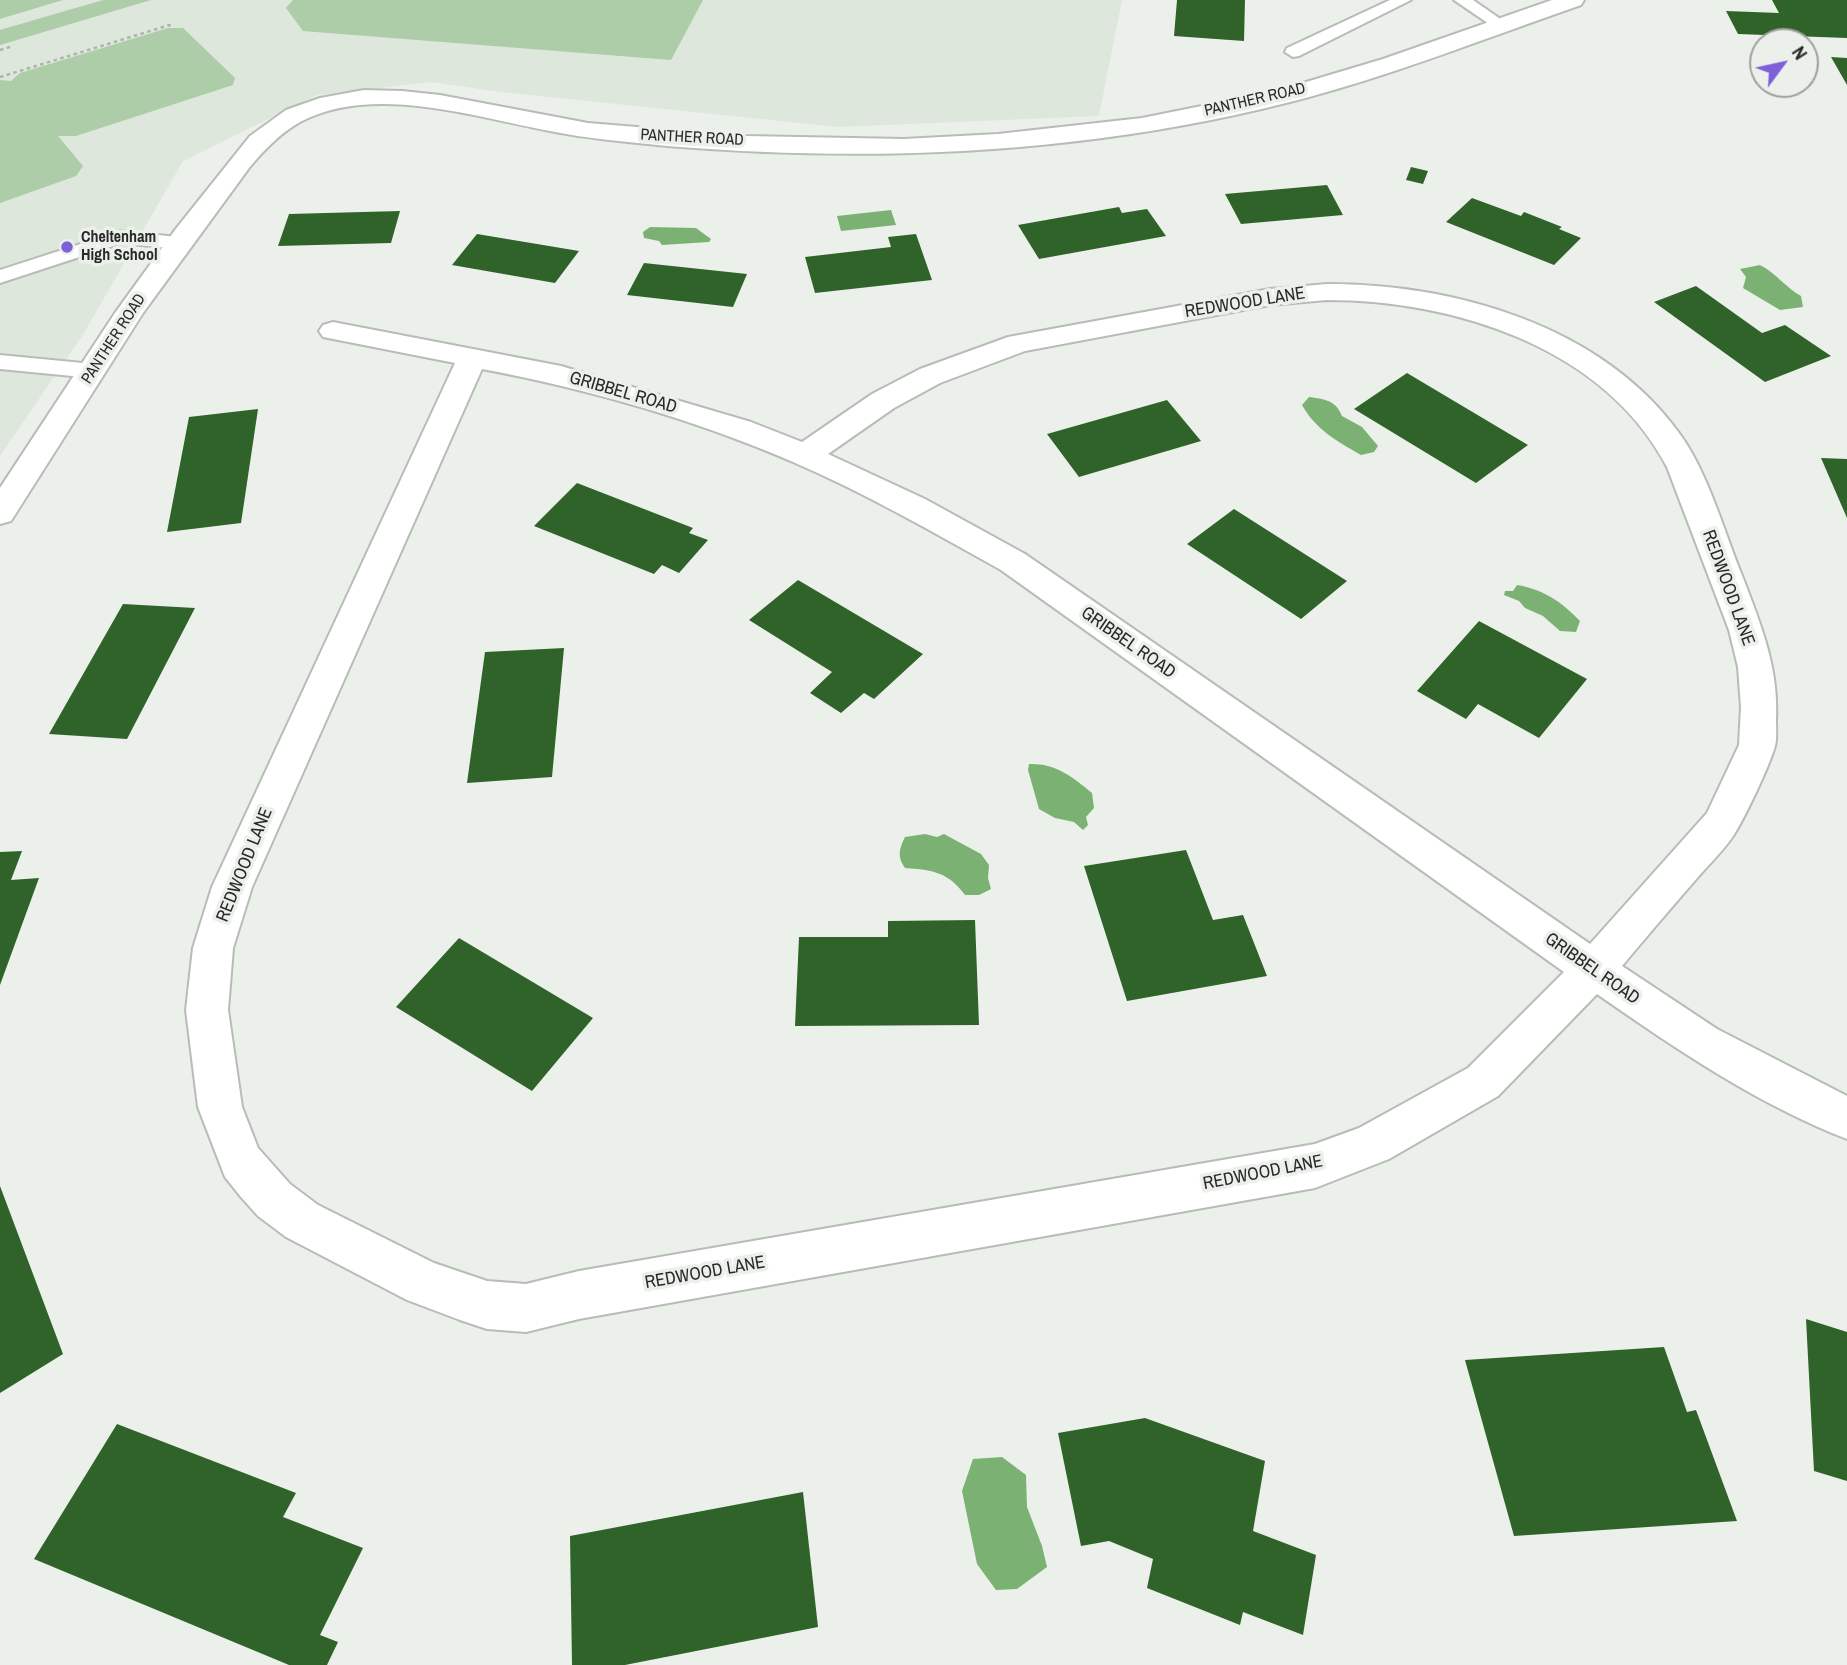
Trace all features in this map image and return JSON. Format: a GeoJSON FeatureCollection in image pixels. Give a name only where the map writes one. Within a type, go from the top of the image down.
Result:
{"type":"FeatureCollection","features":[{"type":"Feature","properties":{"kind":"street","name":"PANTHER ROAD"},"geometry":{"type":"LineString","coordinates":[[0,513],[177,243],[261,137],[299,113],[359,98],[386,96],[586,130],[672,138],[904,146],[988,141],[1084,132],[1278,97],[1336,81],[1573,0]]}},
{"type":"Feature","properties":{"kind":"street","name":"REDWOOD LANE"},"geometry":{"type":"LineString","coordinates":[[472,358],[232,887],[213,948],[207,1010],[220,1107],[241,1162],[274,1200],[302,1222],[424,1283],[487,1305],[526,1308],[579,1295],[1315,1166],[1373,1144],[1483,1082],[1593,970],[1721,823],[1756,745],[1759,708],[1756,667],[1746,630],[1673,448],[1657,424],[1635,401],[1586,363],[1541,336],[1451,305],[1374,292],[1304,292],[1018,343],[950,366],[883,401],[805,454]]}},
{"type":"Feature","properties":{"kind":"street","name":"GRIBBEL ROAD"},"geometry":{"type":"LineString","coordinates":[[333,331],[561,375],[740,429],[805,454],[914,507],[1013,562],[1593,970],[1702,1043],[1774,1083],[1847,1118]]}},
{"type":"Feature","properties":{"kind":"lane"},"geometry":{"type":"LineString","coordinates":[[1293,52],[1403,0]]}},
{"type":"Feature","properties":{"kind":"lane"},"geometry":{"type":"LineString","coordinates":[[1462,0],[1501,24]]}},
{"type":"Feature","properties":{"kind":"lane"},"geometry":{"type":"LineString","coordinates":[[0,277],[121,237],[177,243]]}},
{"type":"Feature","properties":{"kind":"lane"},"geometry":{"type":"LineString","coordinates":[[0,362],[93,371]]}},
{"type":"Feature","properties":{"kind":"path"},"geometry":{"type":"LineString","coordinates":[[0,77],[173,24]]}},
{"type":"Feature","properties":{"kind":"path"},"geometry":{"type":"LineString","coordinates":[[0,50],[13,46]]}},
{"type":"Feature","properties":{"kind":"shaded area","name":"Cheltenham High School"},"geometry":{"type":"Polygon","coordinates":[[[0,0],[1122,0],[1099,116],[838,127],[501,92],[431,82],[317,95],[183,161],[84,333],[0,456],[0,0]]]}},
{"type":"Feature","properties":{"kind":"shaded area"},"geometry":{"type":"Polygon","coordinates":[[[0,0],[63,0],[0,19],[0,0]]]}},
{"type":"Feature","properties":{"kind":"shaded area"},"geometry":{"type":"Polygon","coordinates":[[[103,0],[151,0],[0,45],[0,30],[103,0]]]}},
{"type":"Feature","properties":{"kind":"shaded area"},"geometry":{"type":"Polygon","coordinates":[[[293,0],[703,0],[671,60],[303,31],[286,8],[293,0]]]}},
{"type":"Feature","properties":{"kind":"shaded area"},"geometry":{"type":"Polygon","coordinates":[[[168,28],[183,28],[235,78],[233,85],[76,136],[58,136],[83,166],[76,176],[0,203],[0,80],[11,81],[20,73],[168,28]]]}},
{"type":"Feature","properties":{"kind":"shaded area"},"geometry":{"type":"Polygon","coordinates":[[[891,210],[896,225],[841,231],[837,216],[891,210]]]}},
{"type":"Feature","properties":{"kind":"shaded area"},"geometry":{"type":"Polygon","coordinates":[[[650,227],[696,228],[711,239],[709,242],[662,245],[659,241],[644,238],[643,232],[650,227]]]}},
{"type":"Feature","properties":{"kind":"shaded area"},"geometry":{"type":"Polygon","coordinates":[[[1760,265],[1801,296],[1803,307],[1780,310],[1743,288],[1746,277],[1740,269],[1760,265]]]}},
{"type":"Feature","properties":{"kind":"shaded area"},"geometry":{"type":"Polygon","coordinates":[[[1309,397],[1333,403],[1342,416],[1362,427],[1378,446],[1374,452],[1361,455],[1320,428],[1302,405],[1309,397]]]}},
{"type":"Feature","properties":{"kind":"shaded area"},"geometry":{"type":"Polygon","coordinates":[[[1517,585],[1544,593],[1566,608],[1580,621],[1576,632],[1560,631],[1543,616],[1504,595],[1505,591],[1513,591],[1517,585]]]}},
{"type":"Feature","properties":{"kind":"shaded area"},"geometry":{"type":"Polygon","coordinates":[[[1029,764],[1055,769],[1092,793],[1094,808],[1086,817],[1088,825],[1083,830],[1074,822],[1055,818],[1039,809],[1028,770],[1029,764]]]}},
{"type":"Feature","properties":{"kind":"shaded area"},"geometry":{"type":"Polygon","coordinates":[[[925,834],[937,837],[944,834],[981,854],[989,865],[991,889],[979,895],[965,895],[946,877],[924,870],[905,868],[900,853],[905,837],[925,834]]]}},
{"type":"Feature","properties":{"kind":"shaded area"},"geometry":{"type":"Polygon","coordinates":[[[1002,1457],[1026,1475],[1027,1507],[1047,1567],[1017,1589],[996,1590],[977,1564],[962,1491],[973,1459],[1002,1457]]]}},
{"type":"Feature","properties":{"kind":"building"},"geometry":{"type":"Polygon","coordinates":[[[1177,0],[1245,0],[1244,41],[1174,36],[1177,0]]]}},
{"type":"Feature","properties":{"kind":"building"},"geometry":{"type":"Polygon","coordinates":[[[1772,0],[1847,0],[1847,38],[1819,37],[1819,28],[1749,28],[1749,34],[1738,34],[1726,11],[1779,13],[1772,0]]]}},
{"type":"Feature","properties":{"kind":"building"},"geometry":{"type":"Polygon","coordinates":[[[1831,57],[1847,58],[1847,85],[1831,57]]]}},
{"type":"Feature","properties":{"kind":"building"},"geometry":{"type":"Polygon","coordinates":[[[1411,167],[1428,171],[1423,184],[1406,180],[1411,167]]]}},
{"type":"Feature","properties":{"kind":"building"},"geometry":{"type":"Polygon","coordinates":[[[1327,185],[1343,215],[1241,224],[1225,194],[1327,185]]]}},
{"type":"Feature","properties":{"kind":"building"},"geometry":{"type":"Polygon","coordinates":[[[1472,198],[1521,216],[1524,212],[1562,227],[1559,229],[1581,238],[1554,265],[1446,222],[1472,198]]]}},
{"type":"Feature","properties":{"kind":"building"},"geometry":{"type":"Polygon","coordinates":[[[1119,207],[1122,213],[1147,209],[1166,236],[1039,259],[1018,225],[1119,207]]]}},
{"type":"Feature","properties":{"kind":"building"},"geometry":{"type":"Polygon","coordinates":[[[400,211],[391,243],[278,246],[289,214],[400,211]]]}},
{"type":"Feature","properties":{"kind":"building"},"geometry":{"type":"Polygon","coordinates":[[[477,234],[579,251],[555,283],[452,265],[477,234]]]}},
{"type":"Feature","properties":{"kind":"building"},"geometry":{"type":"Polygon","coordinates":[[[916,234],[932,280],[815,293],[805,257],[891,247],[888,237],[916,234]]]}},
{"type":"Feature","properties":{"kind":"building"},"geometry":{"type":"Polygon","coordinates":[[[644,263],[747,274],[733,307],[627,295],[644,263]]]}},
{"type":"Feature","properties":{"kind":"building"},"geometry":{"type":"Polygon","coordinates":[[[1696,286],[1762,333],[1785,325],[1831,356],[1765,382],[1654,302],[1696,286]]]}},
{"type":"Feature","properties":{"kind":"building"},"geometry":{"type":"Polygon","coordinates":[[[1407,373],[1528,445],[1476,483],[1354,409],[1407,373]]]}},
{"type":"Feature","properties":{"kind":"building"},"geometry":{"type":"Polygon","coordinates":[[[1167,400],[1201,441],[1079,477],[1047,434],[1167,400]]]}},
{"type":"Feature","properties":{"kind":"building"},"geometry":{"type":"Polygon","coordinates":[[[258,409],[241,523],[167,532],[189,417],[258,409]]]}},
{"type":"Feature","properties":{"kind":"building"},"geometry":{"type":"Polygon","coordinates":[[[1821,458],[1847,459],[1847,518],[1821,458]]]}},
{"type":"Feature","properties":{"kind":"building"},"geometry":{"type":"Polygon","coordinates":[[[577,483],[693,528],[689,533],[708,540],[679,573],[662,565],[654,574],[534,526],[577,483]]]}},
{"type":"Feature","properties":{"kind":"building"},"geometry":{"type":"Polygon","coordinates":[[[1234,509],[1347,581],[1301,619],[1187,544],[1234,509]]]}},
{"type":"Feature","properties":{"kind":"building"},"geometry":{"type":"Polygon","coordinates":[[[798,580],[923,654],[874,699],[864,693],[841,713],[810,693],[832,672],[749,620],[798,580]]]}},
{"type":"Feature","properties":{"kind":"building"},"geometry":{"type":"Polygon","coordinates":[[[123,604],[195,608],[127,739],[49,734],[123,604]]]}},
{"type":"Feature","properties":{"kind":"building"},"geometry":{"type":"Polygon","coordinates":[[[1479,621],[1587,679],[1539,738],[1478,704],[1466,719],[1417,691],[1479,621]]]}},
{"type":"Feature","properties":{"kind":"building"},"geometry":{"type":"Polygon","coordinates":[[[564,648],[552,777],[467,783],[485,652],[564,648]]]}},
{"type":"Feature","properties":{"kind":"building"},"geometry":{"type":"Polygon","coordinates":[[[1186,850],[1213,920],[1243,915],[1267,976],[1127,1001],[1084,866],[1186,850]]]}},
{"type":"Feature","properties":{"kind":"building"},"geometry":{"type":"Polygon","coordinates":[[[22,851],[11,880],[39,878],[0,985],[0,852],[22,851]]]}},
{"type":"Feature","properties":{"kind":"building"},"geometry":{"type":"Polygon","coordinates":[[[975,920],[979,1025],[795,1026],[799,937],[888,937],[888,921],[975,920]]]}},
{"type":"Feature","properties":{"kind":"building"},"geometry":{"type":"Polygon","coordinates":[[[459,938],[593,1018],[532,1091],[396,1007],[459,938]]]}},
{"type":"Feature","properties":{"kind":"building"},"geometry":{"type":"Polygon","coordinates":[[[0,1186],[63,1354],[0,1393],[0,1186]]]}},
{"type":"Feature","properties":{"kind":"building"},"geometry":{"type":"Polygon","coordinates":[[[1806,1319],[1847,1332],[1847,1481],[1814,1471],[1806,1319]]]}},
{"type":"Feature","properties":{"kind":"building"},"geometry":{"type":"Polygon","coordinates":[[[1664,1347],[1687,1412],[1696,1410],[1737,1521],[1514,1536],[1465,1360],[1664,1347]]]}},
{"type":"Feature","properties":{"kind":"building"},"geometry":{"type":"Polygon","coordinates":[[[1145,1418],[1265,1461],[1253,1531],[1316,1555],[1303,1635],[1243,1612],[1240,1625],[1147,1588],[1153,1559],[1109,1541],[1081,1546],[1058,1433],[1145,1418]]]}},
{"type":"Feature","properties":{"kind":"building"},"geometry":{"type":"Polygon","coordinates":[[[117,1424],[296,1493],[283,1517],[363,1548],[320,1635],[338,1642],[327,1665],[289,1665],[34,1559],[117,1424]]]}},
{"type":"Feature","properties":{"kind":"building"},"geometry":{"type":"Polygon","coordinates":[[[803,1492],[818,1627],[625,1665],[572,1665],[570,1536],[803,1492]]]}},
{"type":"Feature","properties":{"kind":"place","name":"Cheltenham High School"},"geometry":{"type":"Point","coordinates":[67,247]}}]}
